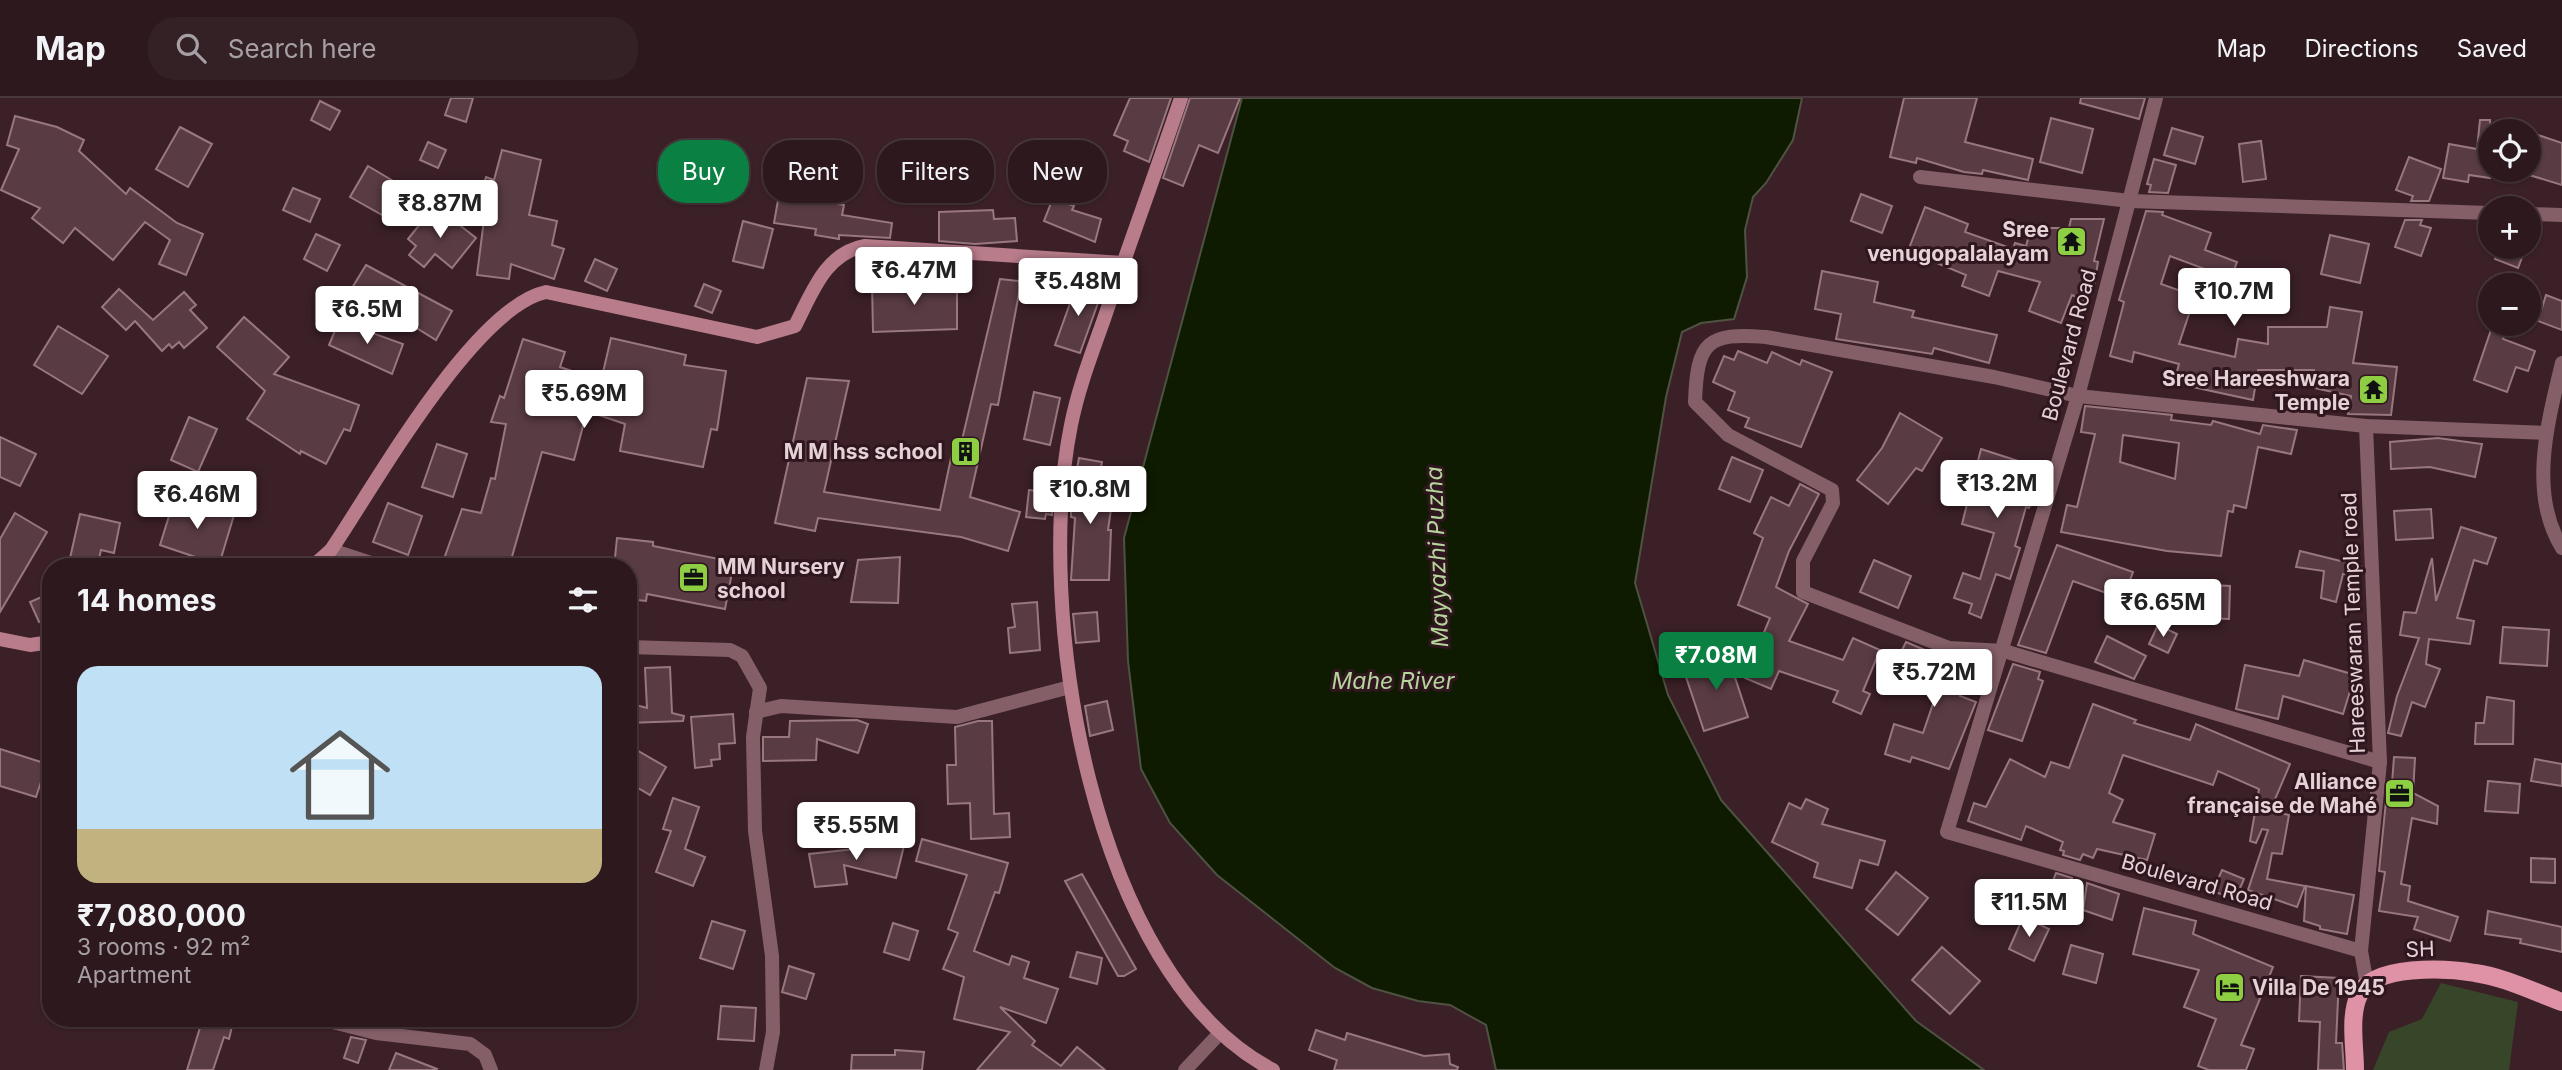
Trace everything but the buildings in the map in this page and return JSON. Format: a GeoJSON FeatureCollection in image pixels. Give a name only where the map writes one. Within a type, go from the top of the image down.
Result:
{"type":"FeatureCollection","features":[{"type":"Feature","properties":{"kind":"main road","name":"SH"},"geometry":{"type":"LineString","coordinates":[[2367,985],[2389,975],[2412,970],[2476,973],[2562,1002]]}},
{"type":"Feature","properties":{"kind":"main road"},"geometry":{"type":"LineString","coordinates":[[2355,1070],[2355,1007],[2367,985]]}},
{"type":"Feature","properties":{"kind":"street"},"geometry":{"type":"LineString","coordinates":[[1181,98],[1071,423],[1059,499],[1058,566],[1070,687],[1097,814],[1118,873],[1168,968],[1193,1005],[1220,1033],[1273,1070]]}},
{"type":"Feature","properties":{"kind":"street","name":"Boulevard Road"},"geometry":{"type":"LineString","coordinates":[[2156,98],[2078,396],[2004,651],[1947,832],[2361,951]]}},
{"type":"Feature","properties":{"kind":"street"},"geometry":{"type":"LineString","coordinates":[[1920,177],[2130,201],[2478,213]]}},
{"type":"Feature","properties":{"kind":"street"},"geometry":{"type":"LineString","coordinates":[[2541,214],[2562,215]]}},
{"type":"Feature","properties":{"kind":"street"},"geometry":{"type":"LineString","coordinates":[[322,558],[331,550],[448,374],[497,318],[533,295],[546,292],[757,337],[778,334],[794,326],[822,276],[833,261],[849,249],[865,246],[1123,263]]}},
{"type":"Feature","properties":{"kind":"street"},"geometry":{"type":"LineString","coordinates":[[2380,762],[2004,651],[1949,648],[1803,592],[1803,561],[1833,503],[1832,490],[1728,435],[1695,402],[1696,373],[1705,349],[1719,337],[1732,334],[1868,354],[2078,396],[2366,426],[2546,433]]}},
{"type":"Feature","properties":{"kind":"street"},"geometry":{"type":"LineString","coordinates":[[2562,363],[2546,433],[2543,480],[2551,530],[2562,548]]}},
{"type":"Feature","properties":{"kind":"street","name":"Hareeswaran Temple road"},"geometry":{"type":"LineString","coordinates":[[2366,426],[2380,762],[2361,951],[2367,985]]}},
{"type":"Feature","properties":{"kind":"street"},"geometry":{"type":"LineString","coordinates":[[331,550],[355,558]]}},
{"type":"Feature","properties":{"kind":"street"},"geometry":{"type":"LineString","coordinates":[[0,639],[30,645],[42,643]]}},
{"type":"Feature","properties":{"kind":"street"},"geometry":{"type":"LineString","coordinates":[[637,646],[730,650],[742,656],[760,688],[753,737],[755,831],[772,956],[773,1032],[766,1070]]}},
{"type":"Feature","properties":{"kind":"street"},"geometry":{"type":"LineString","coordinates":[[756,712],[781,706],[957,717],[1070,687]]}},
{"type":"Feature","properties":{"kind":"street"},"geometry":{"type":"LineString","coordinates":[[352,1027],[376,1033],[470,1044],[485,1055],[491,1070]]}},
{"type":"Feature","properties":{"kind":"street"},"geometry":{"type":"LineString","coordinates":[[1185,1070],[1220,1033]]}},
{"type":"Feature","properties":{"kind":"shaded area"},"geometry":{"type":"Polygon","coordinates":[[[2441,983],[2518,1002],[2509,1070],[2373,1070],[2389,1032],[2422,1019],[2441,983]]]}},
{"type":"Feature","properties":{"kind":"water","name":"Mahe River"},"geometry":{"type":"Polygon","coordinates":[[[1242,98],[1802,98],[1793,140],[1766,183],[1753,197],[1745,230],[1747,277],[1734,319],[1701,323],[1682,332],[1666,397],[1635,583],[1668,695],[1721,800],[1916,1021],[1984,1070],[1496,1070],[1486,1025],[1450,1005],[1418,1001],[1372,988],[1335,968],[1217,875],[1170,823],[1141,769],[1128,661],[1124,538],[1242,98]]]}},
{"type":"Feature","properties":{"kind":"place","name":"Sree venugopalalayam"},"geometry":{"type":"Point","coordinates":[2072,241]}},
{"type":"Feature","properties":{"kind":"place","name":"Sree Hareeshwara Temple"},"geometry":{"type":"Point","coordinates":[2373,390]}},
{"type":"Feature","properties":{"kind":"place","name":"M M hss school"},"geometry":{"type":"Point","coordinates":[966,451]}},
{"type":"Feature","properties":{"kind":"place","name":"MM Nursery school"},"geometry":{"type":"Point","coordinates":[694,578]}},
{"type":"Feature","properties":{"kind":"place","name":"Alliance française de Mahé"},"geometry":{"type":"Point","coordinates":[2400,793]}},
{"type":"Feature","properties":{"kind":"place","name":"Villa De 1945"},"geometry":{"type":"Point","coordinates":[2229,987]}},
{"type":"Feature","properties":{"kind":"water label","name":"Mayyazhi Puzha"},"geometry":{"type":"Point","coordinates":[1437,557]}}]}
